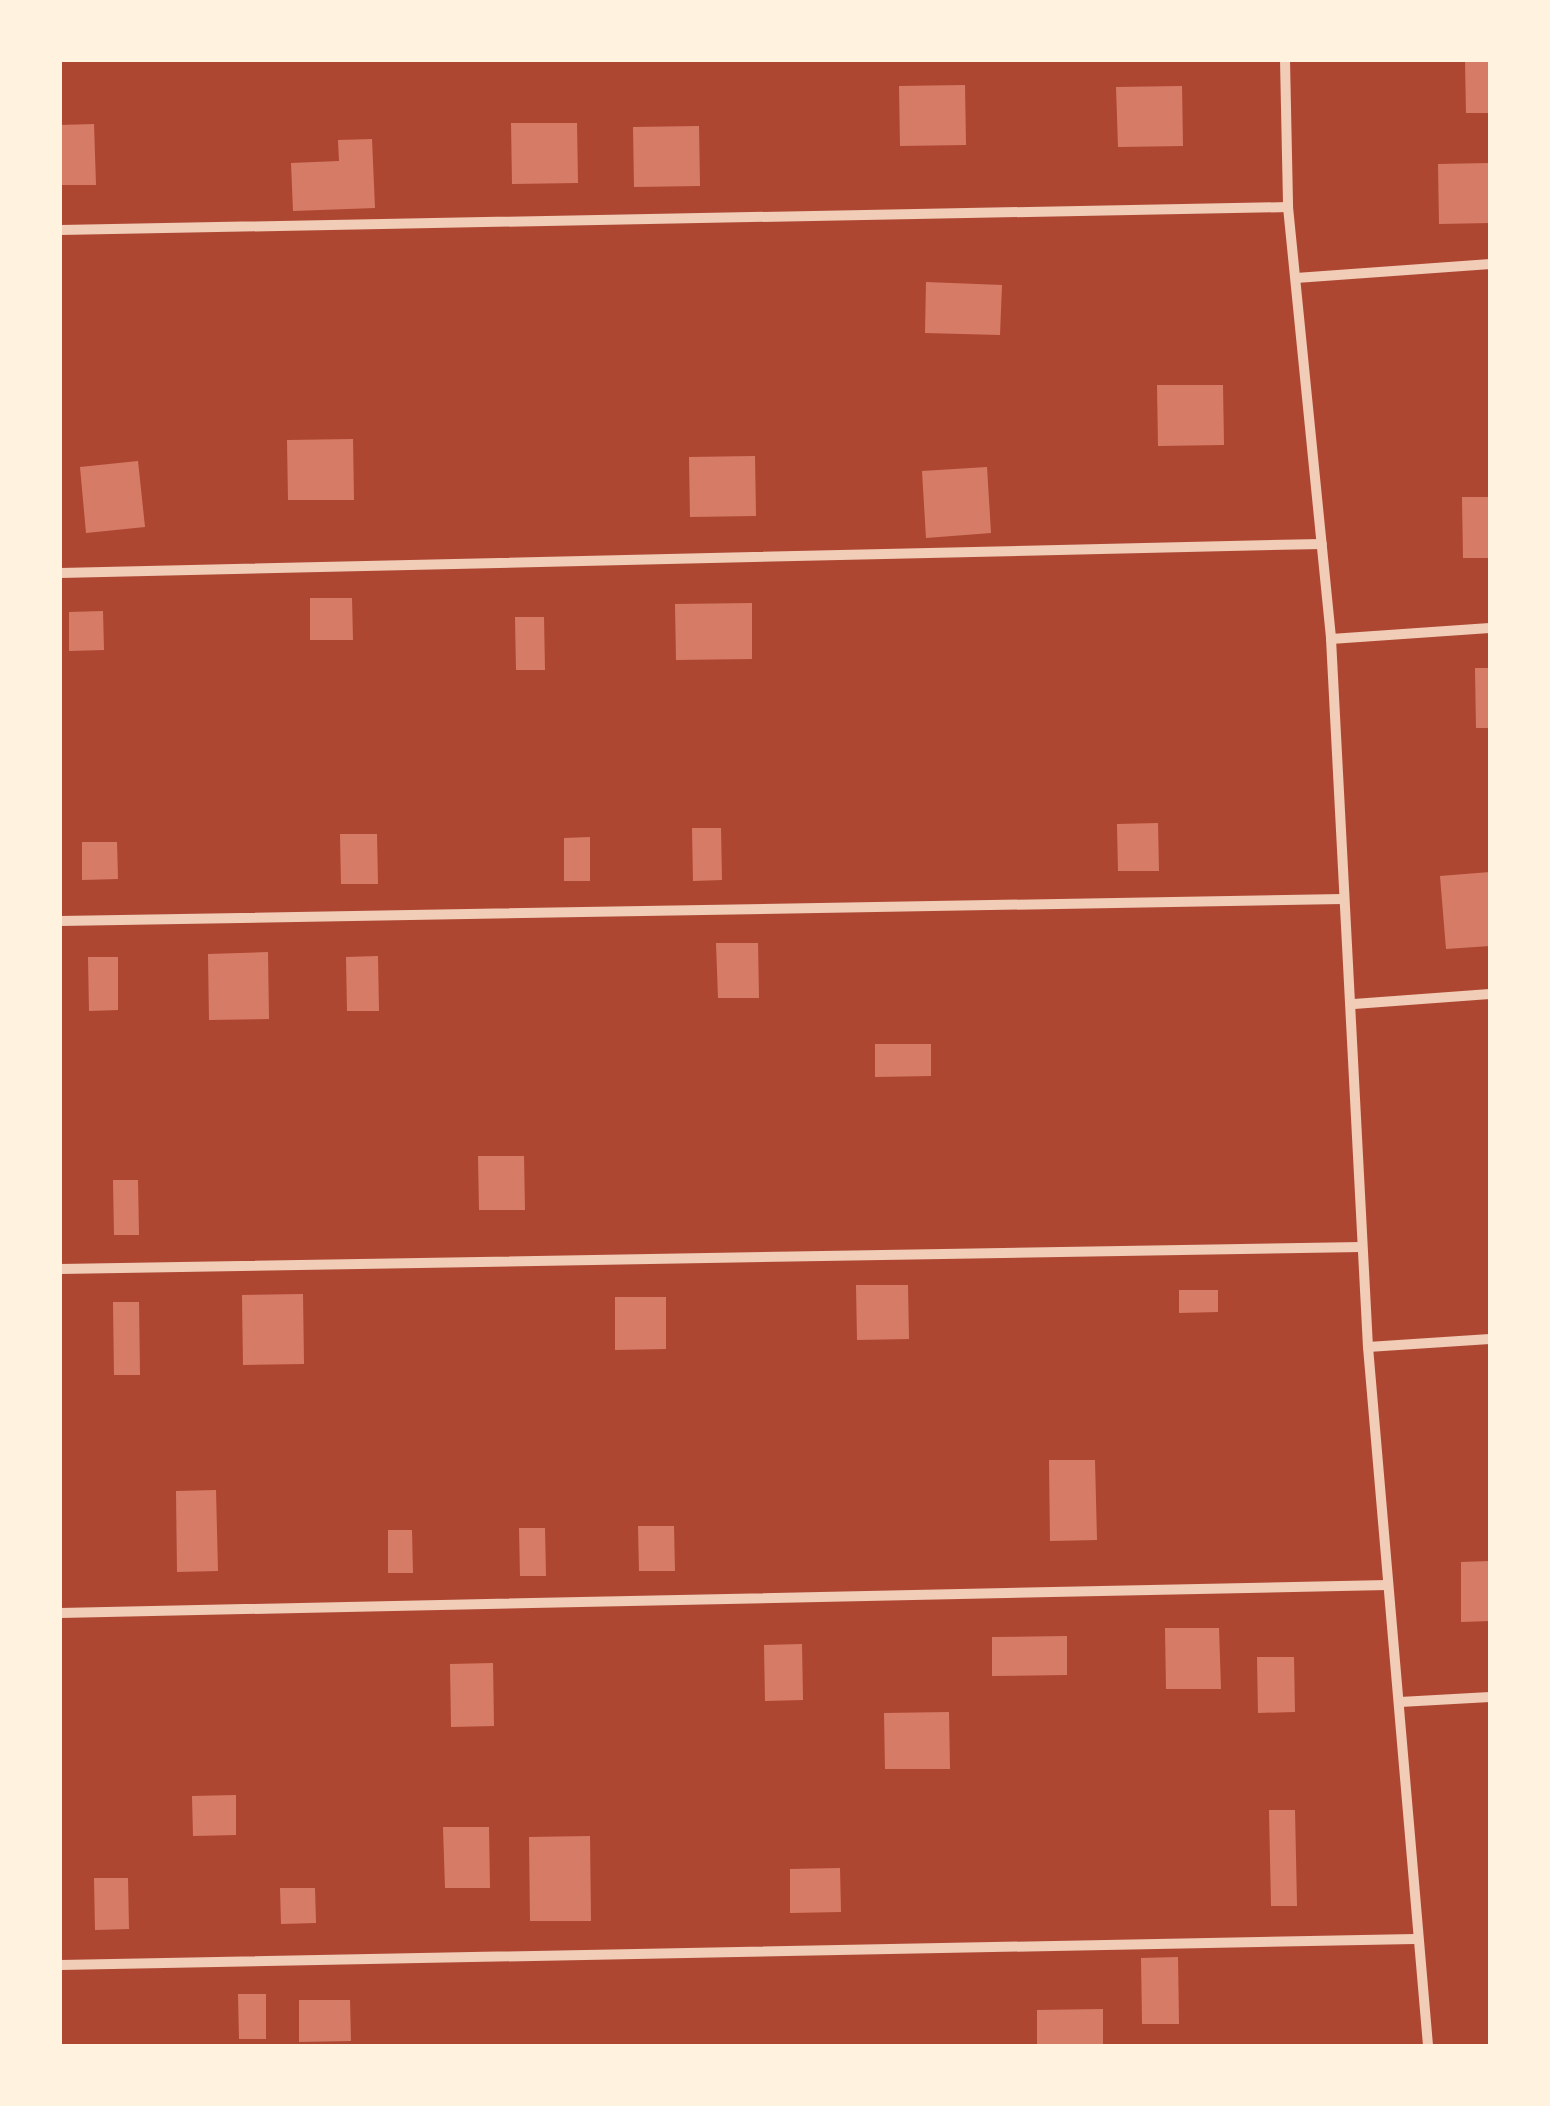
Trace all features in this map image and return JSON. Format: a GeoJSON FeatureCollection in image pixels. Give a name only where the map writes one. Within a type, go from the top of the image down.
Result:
{"type":"FeatureCollection","features":[{"type":"Feature","properties":{"kind":"street"},"geometry":{"type":"LineString","coordinates":[[1285,60],[1288,208],[1331,639],[1343,899],[1354,1004],[1368,1347],[1400,1702],[1415,1939],[1428,2046]]}},
{"type":"Feature","properties":{"kind":"street"},"geometry":{"type":"LineString","coordinates":[[60,230],[1288,208]]}},
{"type":"Feature","properties":{"kind":"street"},"geometry":{"type":"LineString","coordinates":[[1296,278],[1490,264]]}},
{"type":"Feature","properties":{"kind":"street"},"geometry":{"type":"LineString","coordinates":[[60,572],[1322,544]]}},
{"type":"Feature","properties":{"kind":"street"},"geometry":{"type":"LineString","coordinates":[[1331,639],[1490,628]]}},
{"type":"Feature","properties":{"kind":"street"},"geometry":{"type":"LineString","coordinates":[[60,922],[1343,899]]}},
{"type":"Feature","properties":{"kind":"street"},"geometry":{"type":"LineString","coordinates":[[1354,1004],[1490,994]]}},
{"type":"Feature","properties":{"kind":"street"},"geometry":{"type":"LineString","coordinates":[[60,1268],[1362,1247]]}},
{"type":"Feature","properties":{"kind":"street"},"geometry":{"type":"LineString","coordinates":[[1368,1347],[1490,1340]]}},
{"type":"Feature","properties":{"kind":"street"},"geometry":{"type":"LineString","coordinates":[[60,1613],[1388,1586]]}},
{"type":"Feature","properties":{"kind":"street"},"geometry":{"type":"LineString","coordinates":[[1400,1702],[1490,1697]]}},
{"type":"Feature","properties":{"kind":"street"},"geometry":{"type":"LineString","coordinates":[[60,1965],[1415,1939]]}},
{"type":"Feature","properties":{"kind":"shaded area"},"geometry":{"type":"Polygon","coordinates":[[[60,60],[1490,60],[1490,2046],[60,2046],[60,60]]]}},
{"type":"Feature","properties":{"kind":"building"},"geometry":{"type":"Polygon","coordinates":[[[1465,60],[1490,60],[1490,113],[1466,113],[1465,60]]]}},
{"type":"Feature","properties":{"kind":"building"},"geometry":{"type":"Polygon","coordinates":[[[965,85],[966,145],[900,146],[899,86],[965,85]]]}},
{"type":"Feature","properties":{"kind":"building"},"geometry":{"type":"Polygon","coordinates":[[[1182,86],[1183,146],[1118,147],[1116,87],[1182,86]]]}},
{"type":"Feature","properties":{"kind":"building"},"geometry":{"type":"Polygon","coordinates":[[[511,123],[577,123],[578,183],[512,184],[511,123]]]}},
{"type":"Feature","properties":{"kind":"building"},"geometry":{"type":"Polygon","coordinates":[[[94,124],[96,185],[60,185],[60,125],[94,124]]]}},
{"type":"Feature","properties":{"kind":"building"},"geometry":{"type":"Polygon","coordinates":[[[699,126],[700,186],[634,187],[633,127],[699,126]]]}},
{"type":"Feature","properties":{"kind":"building"},"geometry":{"type":"Polygon","coordinates":[[[372,139],[375,208],[293,211],[291,163],[339,161],[338,140],[372,139]]]}},
{"type":"Feature","properties":{"kind":"building"},"geometry":{"type":"Polygon","coordinates":[[[1490,163],[1490,223],[1439,224],[1438,164],[1490,163]]]}},
{"type":"Feature","properties":{"kind":"building"},"geometry":{"type":"Polygon","coordinates":[[[926,282],[1002,285],[1000,335],[925,333],[926,282]]]}},
{"type":"Feature","properties":{"kind":"building"},"geometry":{"type":"Polygon","coordinates":[[[1157,385],[1223,385],[1224,445],[1158,446],[1157,385]]]}},
{"type":"Feature","properties":{"kind":"building"},"geometry":{"type":"Polygon","coordinates":[[[353,439],[354,500],[288,500],[287,440],[353,439]]]}},
{"type":"Feature","properties":{"kind":"building"},"geometry":{"type":"Polygon","coordinates":[[[755,456],[756,516],[690,517],[689,457],[755,456]]]}},
{"type":"Feature","properties":{"kind":"building"},"geometry":{"type":"Polygon","coordinates":[[[138,461],[145,527],[86,533],[80,467],[138,461]]]}},
{"type":"Feature","properties":{"kind":"building"},"geometry":{"type":"Polygon","coordinates":[[[987,467],[991,533],[926,538],[922,471],[987,467]]]}},
{"type":"Feature","properties":{"kind":"building"},"geometry":{"type":"Polygon","coordinates":[[[1462,497],[1490,497],[1490,558],[1463,558],[1462,497]]]}},
{"type":"Feature","properties":{"kind":"building"},"geometry":{"type":"Polygon","coordinates":[[[310,598],[352,598],[353,640],[310,640],[310,598]]]}},
{"type":"Feature","properties":{"kind":"building"},"geometry":{"type":"Polygon","coordinates":[[[752,603],[752,659],[676,660],[675,604],[752,603]]]}},
{"type":"Feature","properties":{"kind":"building"},"geometry":{"type":"Polygon","coordinates":[[[103,611],[104,650],[69,651],[69,612],[103,611]]]}},
{"type":"Feature","properties":{"kind":"building"},"geometry":{"type":"Polygon","coordinates":[[[515,617],[544,617],[545,670],[516,670],[515,617]]]}},
{"type":"Feature","properties":{"kind":"building"},"geometry":{"type":"Polygon","coordinates":[[[1475,668],[1490,668],[1490,728],[1476,728],[1475,668]]]}},
{"type":"Feature","properties":{"kind":"building"},"geometry":{"type":"Polygon","coordinates":[[[1158,823],[1159,871],[1118,871],[1117,824],[1158,823]]]}},
{"type":"Feature","properties":{"kind":"building"},"geometry":{"type":"Polygon","coordinates":[[[692,828],[721,828],[722,880],[693,881],[692,828]]]}},
{"type":"Feature","properties":{"kind":"building"},"geometry":{"type":"Polygon","coordinates":[[[340,834],[377,834],[378,884],[341,884],[340,834]]]}},
{"type":"Feature","properties":{"kind":"building"},"geometry":{"type":"Polygon","coordinates":[[[590,837],[590,881],[564,881],[564,838],[590,837]]]}},
{"type":"Feature","properties":{"kind":"building"},"geometry":{"type":"Polygon","coordinates":[[[82,842],[117,842],[118,879],[82,880],[82,842]]]}},
{"type":"Feature","properties":{"kind":"building"},"geometry":{"type":"Polygon","coordinates":[[[1490,872],[1490,946],[1446,949],[1440,876],[1490,872]]]}},
{"type":"Feature","properties":{"kind":"building"},"geometry":{"type":"Polygon","coordinates":[[[716,943],[758,943],[759,998],[718,998],[716,943]]]}},
{"type":"Feature","properties":{"kind":"building"},"geometry":{"type":"Polygon","coordinates":[[[268,952],[269,1019],[209,1020],[208,954],[268,952]]]}},
{"type":"Feature","properties":{"kind":"building"},"geometry":{"type":"Polygon","coordinates":[[[378,956],[379,1011],[347,1011],[346,957],[378,956]]]}},
{"type":"Feature","properties":{"kind":"building"},"geometry":{"type":"Polygon","coordinates":[[[88,957],[118,957],[118,1010],[89,1011],[88,957]]]}},
{"type":"Feature","properties":{"kind":"building"},"geometry":{"type":"Polygon","coordinates":[[[875,1044],[931,1044],[931,1076],[875,1077],[875,1044]]]}},
{"type":"Feature","properties":{"kind":"building"},"geometry":{"type":"Polygon","coordinates":[[[478,1156],[524,1156],[525,1210],[479,1210],[478,1156]]]}},
{"type":"Feature","properties":{"kind":"building"},"geometry":{"type":"Polygon","coordinates":[[[113,1180],[138,1180],[139,1235],[114,1235],[113,1180]]]}},
{"type":"Feature","properties":{"kind":"building"},"geometry":{"type":"Polygon","coordinates":[[[856,1285],[908,1285],[909,1339],[857,1340],[856,1285]]]}},
{"type":"Feature","properties":{"kind":"building"},"geometry":{"type":"Polygon","coordinates":[[[1179,1290],[1218,1290],[1218,1312],[1179,1313],[1179,1290]]]}},
{"type":"Feature","properties":{"kind":"building"},"geometry":{"type":"Polygon","coordinates":[[[303,1294],[304,1364],[243,1365],[242,1295],[303,1294]]]}},
{"type":"Feature","properties":{"kind":"building"},"geometry":{"type":"Polygon","coordinates":[[[615,1297],[666,1297],[666,1349],[615,1350],[615,1297]]]}},
{"type":"Feature","properties":{"kind":"building"},"geometry":{"type":"Polygon","coordinates":[[[113,1302],[139,1302],[140,1375],[114,1375],[113,1302]]]}},
{"type":"Feature","properties":{"kind":"building"},"geometry":{"type":"Polygon","coordinates":[[[1049,1460],[1095,1460],[1097,1540],[1050,1541],[1049,1460]]]}},
{"type":"Feature","properties":{"kind":"building"},"geometry":{"type":"Polygon","coordinates":[[[216,1490],[218,1571],[177,1572],[176,1491],[216,1490]]]}},
{"type":"Feature","properties":{"kind":"building"},"geometry":{"type":"Polygon","coordinates":[[[638,1526],[674,1526],[675,1571],[639,1571],[638,1526]]]}},
{"type":"Feature","properties":{"kind":"building"},"geometry":{"type":"Polygon","coordinates":[[[519,1528],[545,1528],[546,1576],[520,1576],[519,1528]]]}},
{"type":"Feature","properties":{"kind":"building"},"geometry":{"type":"Polygon","coordinates":[[[388,1530],[412,1530],[413,1573],[388,1573],[388,1530]]]}},
{"type":"Feature","properties":{"kind":"building"},"geometry":{"type":"Polygon","coordinates":[[[1490,1561],[1490,1621],[1461,1622],[1461,1562],[1490,1561]]]}},
{"type":"Feature","properties":{"kind":"building"},"geometry":{"type":"Polygon","coordinates":[[[1165,1628],[1219,1628],[1221,1689],[1166,1689],[1165,1628]]]}},
{"type":"Feature","properties":{"kind":"building"},"geometry":{"type":"Polygon","coordinates":[[[1067,1636],[1067,1675],[992,1676],[992,1637],[1067,1636]]]}},
{"type":"Feature","properties":{"kind":"building"},"geometry":{"type":"Polygon","coordinates":[[[802,1644],[803,1700],[765,1701],[764,1645],[802,1644]]]}},
{"type":"Feature","properties":{"kind":"building"},"geometry":{"type":"Polygon","coordinates":[[[1257,1657],[1294,1657],[1295,1712],[1258,1713],[1257,1657]]]}},
{"type":"Feature","properties":{"kind":"building"},"geometry":{"type":"Polygon","coordinates":[[[493,1663],[494,1726],[451,1727],[450,1664],[493,1663]]]}},
{"type":"Feature","properties":{"kind":"building"},"geometry":{"type":"Polygon","coordinates":[[[949,1712],[950,1769],[885,1769],[884,1713],[949,1712]]]}},
{"type":"Feature","properties":{"kind":"building"},"geometry":{"type":"Polygon","coordinates":[[[236,1795],[236,1835],[193,1836],[192,1796],[236,1795]]]}},
{"type":"Feature","properties":{"kind":"building"},"geometry":{"type":"Polygon","coordinates":[[[1269,1810],[1295,1810],[1297,1906],[1271,1906],[1269,1810]]]}},
{"type":"Feature","properties":{"kind":"building"},"geometry":{"type":"Polygon","coordinates":[[[443,1827],[489,1827],[490,1888],[445,1888],[443,1827]]]}},
{"type":"Feature","properties":{"kind":"building"},"geometry":{"type":"Polygon","coordinates":[[[590,1836],[591,1921],[530,1921],[529,1837],[590,1836]]]}},
{"type":"Feature","properties":{"kind":"building"},"geometry":{"type":"Polygon","coordinates":[[[840,1868],[841,1912],[790,1913],[790,1869],[840,1868]]]}},
{"type":"Feature","properties":{"kind":"building"},"geometry":{"type":"Polygon","coordinates":[[[94,1878],[128,1878],[129,1929],[95,1930],[94,1878]]]}},
{"type":"Feature","properties":{"kind":"building"},"geometry":{"type":"Polygon","coordinates":[[[280,1888],[315,1888],[316,1923],[281,1924],[280,1888]]]}},
{"type":"Feature","properties":{"kind":"building"},"geometry":{"type":"Polygon","coordinates":[[[1178,1957],[1179,2024],[1142,2024],[1141,1958],[1178,1957]]]}},
{"type":"Feature","properties":{"kind":"building"},"geometry":{"type":"Polygon","coordinates":[[[238,1994],[266,1994],[266,2039],[239,2039],[238,1994]]]}},
{"type":"Feature","properties":{"kind":"building"},"geometry":{"type":"Polygon","coordinates":[[[299,2000],[350,2000],[351,2041],[299,2042],[299,2000]]]}},
{"type":"Feature","properties":{"kind":"building"},"geometry":{"type":"Polygon","coordinates":[[[1103,2009],[1103,2046],[1037,2046],[1037,2010],[1103,2009]]]}}]}
